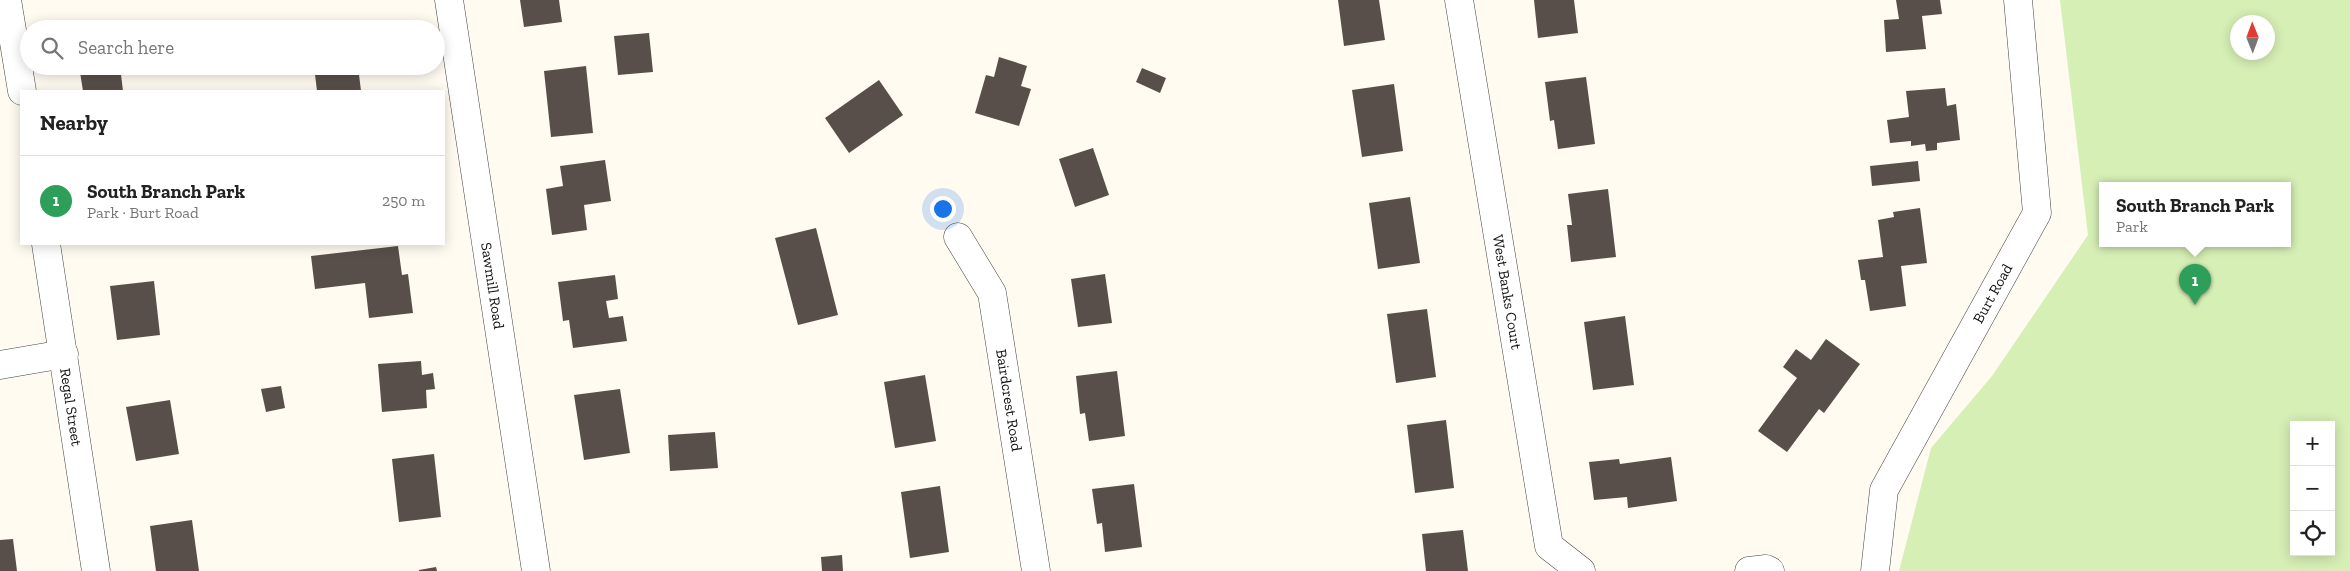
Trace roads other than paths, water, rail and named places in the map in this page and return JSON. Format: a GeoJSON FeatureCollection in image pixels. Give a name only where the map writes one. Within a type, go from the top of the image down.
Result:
{"type":"FeatureCollection","features":[{"type":"Feature","properties":{"kind":"street"},"geometry":{"type":"LineString","coordinates":[[7,0],[22,90]]}},
{"type":"Feature","properties":{"kind":"street","name":"Sawmill Road"},"geometry":{"type":"LineString","coordinates":[[449,0],[536,571]]}},
{"type":"Feature","properties":{"kind":"street","name":"West Banks Court"},"geometry":{"type":"LineString","coordinates":[[1459,0],[1549,546],[1581,571]]}},
{"type":"Feature","properties":{"kind":"street","name":"Burt Road"},"geometry":{"type":"LineString","coordinates":[[1874,571],[1884,490],[2037,213],[2018,0]]}},
{"type":"Feature","properties":{"kind":"street","name":"Bairdcrest Road"},"geometry":{"type":"LineString","coordinates":[[958,238],[992,293],[1036,571]]}},
{"type":"Feature","properties":{"kind":"street","name":"Regal Street"},"geometry":{"type":"LineString","coordinates":[[46,245],[96,571]]}},
{"type":"Feature","properties":{"kind":"street"},"geometry":{"type":"LineString","coordinates":[[0,365],[64,354]]}},
{"type":"Feature","properties":{"kind":"street"},"geometry":{"type":"LineString","coordinates":[[1749,571],[1766,569],[1770,571]]}},
{"type":"Feature","properties":{"kind":"place","name":"South Branch Park"},"geometry":{"type":"Point","coordinates":[2195,305]}}]}
